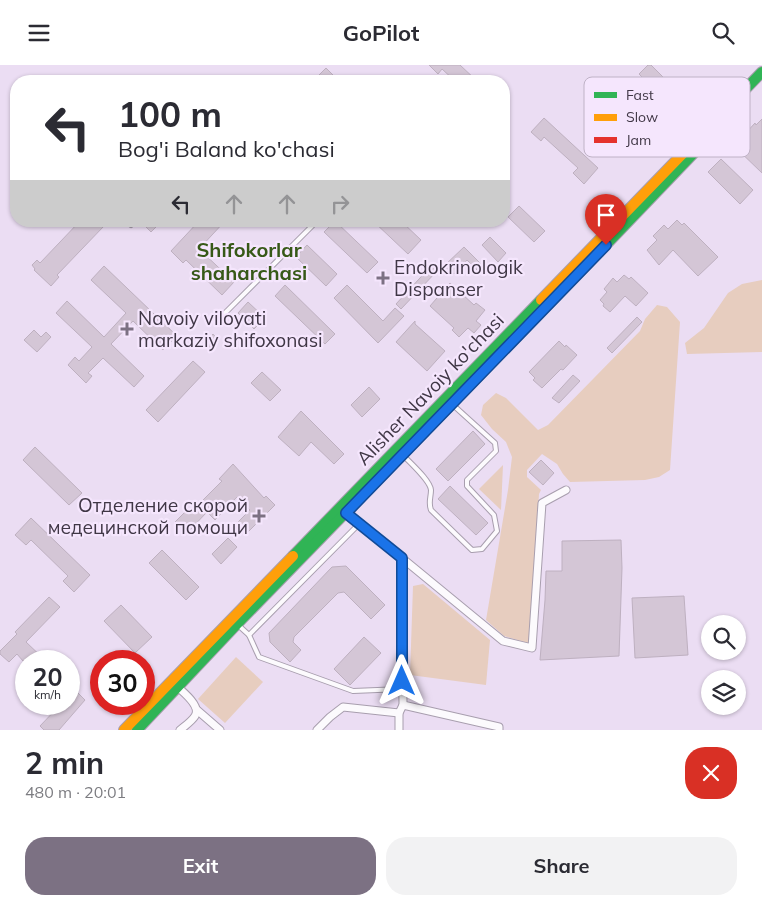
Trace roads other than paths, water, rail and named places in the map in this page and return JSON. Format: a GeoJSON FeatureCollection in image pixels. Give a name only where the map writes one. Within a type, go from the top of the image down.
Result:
{"type":"FeatureCollection","features":[{"type":"Feature","properties":{"kind":"main road","name":"Alisher Navoiy ko'chasi"},"geometry":{"type":"LineString","coordinates":[[750,85],[762,72]]}},
{"type":"Feature","properties":{"kind":"main road","name":"Alisher Navoiy ko'chasi"},"geometry":{"type":"LineString","coordinates":[[750,94],[762,82]]}},
{"type":"Feature","properties":{"kind":"main road","name":"Alisher Navoiy ko'chasi"},"geometry":{"type":"LineString","coordinates":[[449,401],[681,157]]}},
{"type":"Feature","properties":{"kind":"main road","name":"Alisher Navoiy ko'chasi"},"geometry":{"type":"LineString","coordinates":[[137,730],[175,684],[688,157]]}},
{"type":"Feature","properties":{"kind":"main road","name":"Alisher Navoiy ko'chasi"},"geometry":{"type":"LineString","coordinates":[[124,730],[237,624],[343,510]]}},
{"type":"Feature","properties":{"kind":"street"},"geometry":{"type":"LineString","coordinates":[[343,510],[503,641],[532,648],[542,503],[566,490]]}},
{"type":"Feature","properties":{"kind":"street"},"geometry":{"type":"LineString","coordinates":[[398,730],[399,713],[403,705],[402,558]]}},
{"type":"Feature","properties":{"kind":"street"},"geometry":{"type":"LineString","coordinates":[[175,684],[196,705],[197,710],[196,715],[180,730]]}},
{"type":"Feature","properties":{"kind":"street"},"geometry":{"type":"LineString","coordinates":[[403,705],[499,727],[499,730]]}},
{"type":"Feature","properties":{"kind":"street"},"geometry":{"type":"LineString","coordinates":[[317,730],[343,707],[399,713]]}},
{"type":"Feature","properties":{"kind":"street"},"geometry":{"type":"LineString","coordinates":[[197,710],[220,730]]}},
{"type":"Feature","properties":{"kind":"lane"},"geometry":{"type":"LineString","coordinates":[[224,314],[311,227]]}},
{"type":"Feature","properties":{"kind":"lane"},"geometry":{"type":"LineString","coordinates":[[399,452],[428,483],[431,490],[429,504],[432,510],[472,550],[482,549],[497,531],[494,515],[467,486],[467,480],[496,451],[495,443],[449,401]]}},
{"type":"Feature","properties":{"kind":"lane"},"geometry":{"type":"LineString","coordinates":[[249,635],[360,522]]}},
{"type":"Feature","properties":{"kind":"lane"},"geometry":{"type":"LineString","coordinates":[[237,624],[249,635],[259,657],[353,691],[402,689]]}},
{"type":"Feature","properties":{"kind":"place","name":"Endokrinologik Dispanser"},"geometry":{"type":"Point","coordinates":[383,278]}},
{"type":"Feature","properties":{"kind":"place","name":"Navoiy viloyati markaziy shifoxonasi"},"geometry":{"type":"Point","coordinates":[127,329]}},
{"type":"Feature","properties":{"kind":"place","name":"Отделение скорой медецинской помощи"},"geometry":{"type":"Point","coordinates":[259,516]}},
{"type":"Feature","properties":{"kind":"district","name":"Shifokorlar shaharchasi"},"geometry":{"type":"Point","coordinates":[249,260]}}]}
